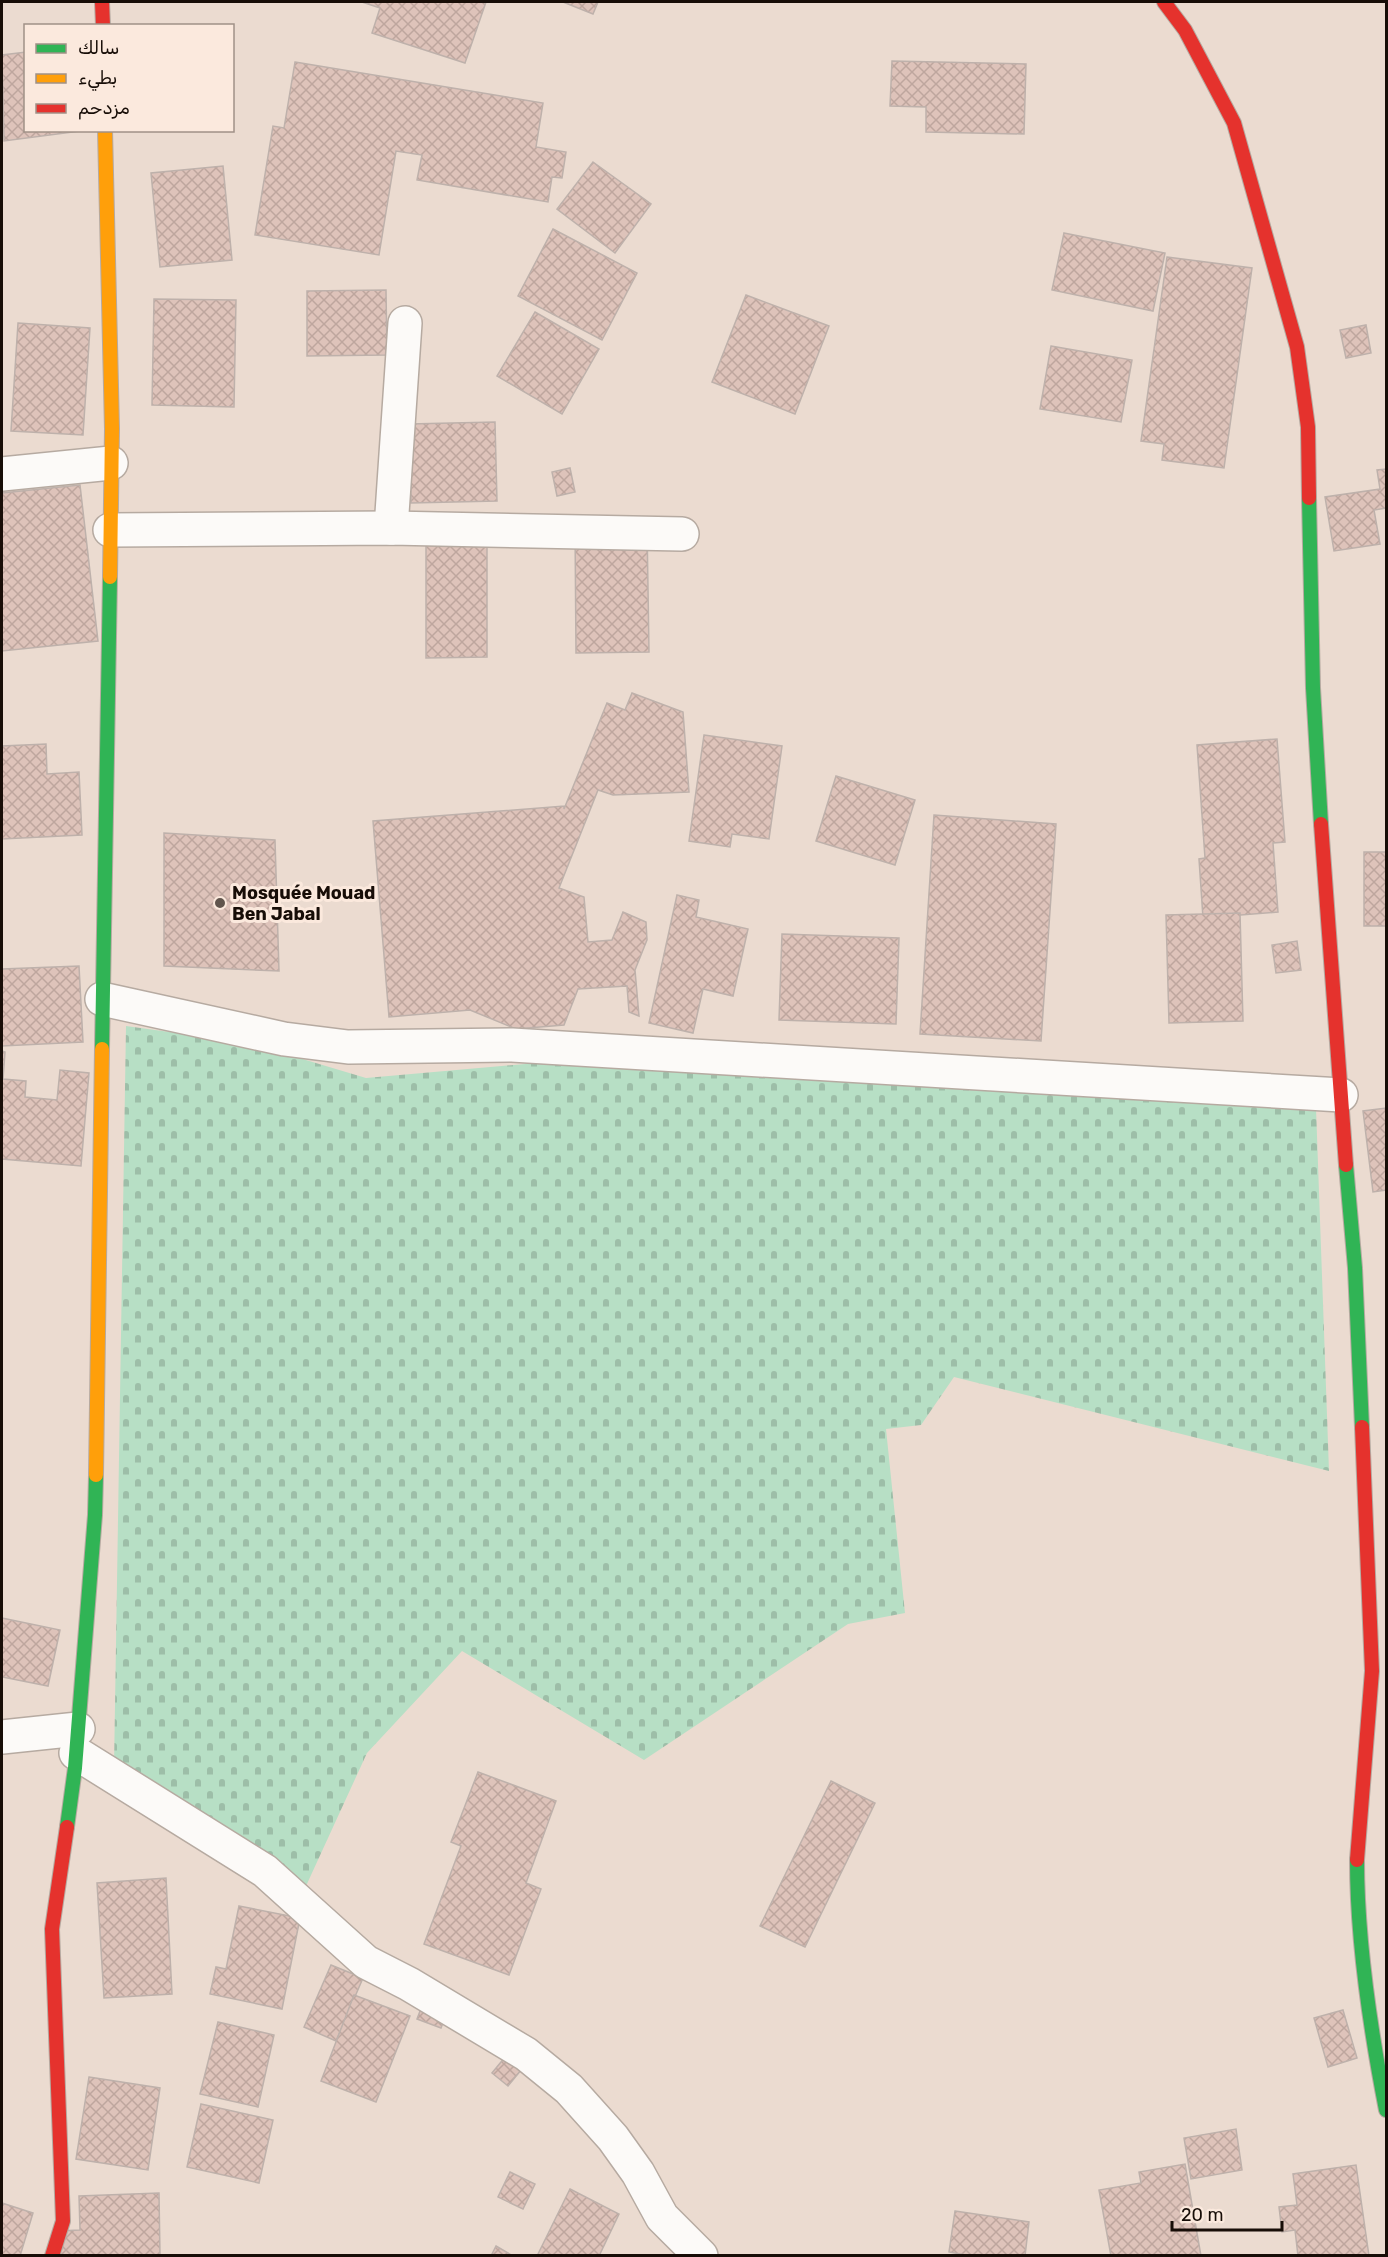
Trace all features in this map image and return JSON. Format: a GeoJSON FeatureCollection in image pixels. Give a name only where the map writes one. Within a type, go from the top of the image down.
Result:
{"type":"FeatureCollection","features":[{"type":"Feature","properties":{"kind":"street"},"geometry":{"type":"LineString","coordinates":[[102,2],[103,24]]}},
{"type":"Feature","properties":{"kind":"street"},"geometry":{"type":"LineString","coordinates":[[1164,2],[1185,30],[1234,123],[1297,347],[1308,427],[1313,688],[1326,916],[1356,1268],[1372,1671],[1357,1862],[1363,1959],[1376,2059],[1386,2109]]}},
{"type":"Feature","properties":{"kind":"street"},"geometry":{"type":"LineString","coordinates":[[52,2256],[63,2221],[52,1929],[77,1741],[95,1515],[111,463],[105,132]]}},
{"type":"Feature","properties":{"kind":"street"},"geometry":{"type":"LineString","coordinates":[[391,528],[405,323]]}},
{"type":"Feature","properties":{"kind":"street"},"geometry":{"type":"LineString","coordinates":[[2,474],[111,463]]}},
{"type":"Feature","properties":{"kind":"street"},"geometry":{"type":"LineString","coordinates":[[110,530],[391,528],[682,534]]}},
{"type":"Feature","properties":{"kind":"street"},"geometry":{"type":"LineString","coordinates":[[102,999],[284,1040],[348,1047],[512,1045],[1341,1095]]}},
{"type":"Feature","properties":{"kind":"street"},"geometry":{"type":"LineString","coordinates":[[2,1737],[77,1741],[265,1871],[366,1962],[409,1984],[526,2054],[569,2089],[613,2138],[638,2173],[662,2217],[701,2256]]}},
{"type":"Feature","properties":{"kind":"green space"},"geometry":{"type":"Polygon","coordinates":[[[126,1026],[249,1043],[366,1078],[537,1063],[1316,1108],[1329,1471],[954,1377],[921,1425],[886,1429],[905,1613],[848,1624],[644,1760],[462,1651],[367,1753],[306,1886],[114,1767],[126,1026]]]}},
{"type":"Feature","properties":{"kind":"building"},"geometry":{"type":"Polygon","coordinates":[[[362,2],[486,2],[465,63],[372,33],[380,8],[362,2]]]}},
{"type":"Feature","properties":{"kind":"building"},"geometry":{"type":"Polygon","coordinates":[[[563,2],[598,2],[593,14],[563,2]]]}},
{"type":"Feature","properties":{"kind":"building"},"geometry":{"type":"Polygon","coordinates":[[[24,52],[24,132],[73,132],[4,141],[2,55],[24,52]]]}},
{"type":"Feature","properties":{"kind":"building"},"geometry":{"type":"Polygon","coordinates":[[[892,61],[1026,64],[1024,134],[926,132],[926,107],[890,106],[892,61]]]}},
{"type":"Feature","properties":{"kind":"building"},"geometry":{"type":"Polygon","coordinates":[[[295,62],[543,103],[536,147],[566,152],[562,178],[552,177],[548,202],[417,180],[422,155],[396,151],[379,255],[255,235],[273,126],[284,128],[295,62]]]}},
{"type":"Feature","properties":{"kind":"building"},"geometry":{"type":"Polygon","coordinates":[[[593,162],[651,204],[615,253],[557,209],[593,162]]]}},
{"type":"Feature","properties":{"kind":"building"},"geometry":{"type":"Polygon","coordinates":[[[223,166],[232,260],[160,267],[151,173],[223,166]]]}},
{"type":"Feature","properties":{"kind":"building"},"geometry":{"type":"Polygon","coordinates":[[[553,229],[637,273],[602,340],[518,296],[553,229]]]}},
{"type":"Feature","properties":{"kind":"building"},"geometry":{"type":"Polygon","coordinates":[[[1064,233],[1165,253],[1153,311],[1052,290],[1064,233]]]}},
{"type":"Feature","properties":{"kind":"building"},"geometry":{"type":"Polygon","coordinates":[[[1167,257],[1252,268],[1224,468],[1162,460],[1164,444],[1141,441],[1167,257]]]}},
{"type":"Feature","properties":{"kind":"building"},"geometry":{"type":"Polygon","coordinates":[[[386,290],[387,355],[307,356],[307,291],[386,290]]]}},
{"type":"Feature","properties":{"kind":"building"},"geometry":{"type":"Polygon","coordinates":[[[746,295],[829,326],[795,414],[712,382],[746,295]]]}},
{"type":"Feature","properties":{"kind":"building"},"geometry":{"type":"Polygon","coordinates":[[[154,299],[236,300],[234,407],[152,405],[154,299]]]}},
{"type":"Feature","properties":{"kind":"building"},"geometry":{"type":"Polygon","coordinates":[[[535,312],[599,349],[562,414],[497,376],[535,312]]]}},
{"type":"Feature","properties":{"kind":"building"},"geometry":{"type":"Polygon","coordinates":[[[18,323],[90,328],[83,435],[11,431],[18,323]]]}},
{"type":"Feature","properties":{"kind":"building"},"geometry":{"type":"Polygon","coordinates":[[[1366,325],[1371,353],[1346,358],[1340,330],[1366,325]]]}},
{"type":"Feature","properties":{"kind":"building"},"geometry":{"type":"Polygon","coordinates":[[[1051,346],[1132,360],[1121,422],[1040,409],[1051,346]]]}},
{"type":"Feature","properties":{"kind":"building"},"geometry":{"type":"Polygon","coordinates":[[[495,422],[497,501],[411,503],[409,424],[495,422]]]}},
{"type":"Feature","properties":{"kind":"building"},"geometry":{"type":"Polygon","coordinates":[[[570,468],[575,492],[557,496],[552,472],[570,468]]]}},
{"type":"Feature","properties":{"kind":"building"},"geometry":{"type":"Polygon","coordinates":[[[1386,469],[1386,508],[1374,510],[1380,544],[1334,551],[1325,497],[1380,489],[1377,470],[1386,469]]]}},
{"type":"Feature","properties":{"kind":"building"},"geometry":{"type":"Polygon","coordinates":[[[80,485],[98,641],[2,651],[2,493],[80,485]]]}},
{"type":"Feature","properties":{"kind":"building"},"geometry":{"type":"Polygon","coordinates":[[[647,525],[649,652],[576,653],[575,526],[647,525]]]}},
{"type":"Feature","properties":{"kind":"building"},"geometry":{"type":"Polygon","coordinates":[[[426,535],[487,536],[487,657],[426,658],[426,535]]]}},
{"type":"Feature","properties":{"kind":"building"},"geometry":{"type":"Polygon","coordinates":[[[632,693],[683,712],[689,792],[613,795],[598,790],[559,888],[584,897],[588,942],[612,940],[623,912],[646,922],[647,940],[635,970],[639,1016],[629,1012],[627,986],[578,989],[564,1025],[516,1029],[470,1010],[389,1017],[373,821],[564,806],[564,809],[607,703],[625,710],[632,693]]]}},
{"type":"Feature","properties":{"kind":"building"},"geometry":{"type":"Polygon","coordinates":[[[704,735],[782,746],[769,839],[732,834],[730,847],[689,841],[704,735]]]}},
{"type":"Feature","properties":{"kind":"building"},"geometry":{"type":"Polygon","coordinates":[[[1277,739],[1285,842],[1273,843],[1278,912],[1203,918],[1199,859],[1205,858],[1197,745],[1277,739]]]}},
{"type":"Feature","properties":{"kind":"building"},"geometry":{"type":"Polygon","coordinates":[[[46,744],[47,774],[79,772],[82,835],[2,839],[2,746],[46,744]]]}},
{"type":"Feature","properties":{"kind":"building"},"geometry":{"type":"Polygon","coordinates":[[[836,776],[915,800],[895,865],[816,841],[836,776]]]}},
{"type":"Feature","properties":{"kind":"building"},"geometry":{"type":"Polygon","coordinates":[[[934,815],[1056,824],[1041,1041],[920,1034],[934,815]]]}},
{"type":"Feature","properties":{"kind":"building","name":"Mosquée Mouad Ben Jabal"},"geometry":{"type":"Polygon","coordinates":[[[164,833],[275,840],[279,971],[164,966],[164,833]]]}},
{"type":"Feature","properties":{"kind":"building"},"geometry":{"type":"Polygon","coordinates":[[[1364,852],[1386,852],[1386,926],[1364,926],[1364,852]]]}},
{"type":"Feature","properties":{"kind":"building"},"geometry":{"type":"Polygon","coordinates":[[[677,895],[699,900],[696,917],[748,929],[733,996],[703,989],[693,1033],[649,1023],[677,895]]]}},
{"type":"Feature","properties":{"kind":"building"},"geometry":{"type":"Polygon","coordinates":[[[1240,913],[1243,1021],[1169,1023],[1166,915],[1240,913]]]}},
{"type":"Feature","properties":{"kind":"building"},"geometry":{"type":"Polygon","coordinates":[[[782,934],[899,938],[896,1024],[779,1020],[782,934]]]}},
{"type":"Feature","properties":{"kind":"building"},"geometry":{"type":"Polygon","coordinates":[[[1297,941],[1301,970],[1276,973],[1272,945],[1297,941]]]}},
{"type":"Feature","properties":{"kind":"building"},"geometry":{"type":"Polygon","coordinates":[[[79,966],[83,1042],[2,1046],[2,969],[79,966]]]}},
{"type":"Feature","properties":{"kind":"building"},"geometry":{"type":"Polygon","coordinates":[[[2,1051],[5,1052],[3,1079],[26,1081],[25,1097],[57,1100],[60,1070],[89,1073],[81,1166],[2,1159],[2,1051]]]}},
{"type":"Feature","properties":{"kind":"building"},"geometry":{"type":"Polygon","coordinates":[[[1386,1108],[1386,1190],[1373,1192],[1363,1111],[1386,1108]]]}},
{"type":"Feature","properties":{"kind":"building"},"geometry":{"type":"Polygon","coordinates":[[[2,1618],[60,1630],[48,1686],[2,1677],[2,1618]]]}},
{"type":"Feature","properties":{"kind":"building"},"geometry":{"type":"Polygon","coordinates":[[[478,1772],[556,1801],[526,1883],[541,1889],[509,1975],[424,1944],[461,1846],[451,1842],[478,1772]]]}},
{"type":"Feature","properties":{"kind":"building"},"geometry":{"type":"Polygon","coordinates":[[[831,1781],[875,1803],[805,1947],[760,1926],[831,1781]]]}},
{"type":"Feature","properties":{"kind":"building"},"geometry":{"type":"Polygon","coordinates":[[[166,1878],[172,1994],[104,1998],[97,1883],[166,1878]]]}},
{"type":"Feature","properties":{"kind":"building"},"geometry":{"type":"Polygon","coordinates":[[[239,1906],[300,1918],[282,2009],[210,1994],[216,1967],[226,1969],[239,1906]]]}},
{"type":"Feature","properties":{"kind":"building"},"geometry":{"type":"Polygon","coordinates":[[[331,1965],[363,1978],[336,2041],[304,2027],[331,1965]]]}},
{"type":"Feature","properties":{"kind":"building"},"geometry":{"type":"Polygon","coordinates":[[[354,1995],[410,2016],[376,2102],[321,2081],[354,1995]]]}},
{"type":"Feature","properties":{"kind":"building"},"geometry":{"type":"Polygon","coordinates":[[[425,1998],[449,2007],[441,2028],[417,2019],[425,1998]]]}},
{"type":"Feature","properties":{"kind":"building"},"geometry":{"type":"Polygon","coordinates":[[[1343,2010],[1357,2058],[1328,2067],[1314,2018],[1343,2010]]]}},
{"type":"Feature","properties":{"kind":"building"},"geometry":{"type":"Polygon","coordinates":[[[218,2022],[274,2035],[258,2107],[200,2094],[218,2022]]]}},
{"type":"Feature","properties":{"kind":"building"},"geometry":{"type":"Polygon","coordinates":[[[510,2051],[526,2064],[508,2086],[492,2073],[510,2051]]]}},
{"type":"Feature","properties":{"kind":"building"},"geometry":{"type":"Polygon","coordinates":[[[89,2077],[160,2088],[148,2170],[76,2159],[89,2077]]]}},
{"type":"Feature","properties":{"kind":"building"},"geometry":{"type":"Polygon","coordinates":[[[201,2104],[273,2120],[259,2183],[187,2167],[201,2104]]]}},
{"type":"Feature","properties":{"kind":"building"},"geometry":{"type":"Polygon","coordinates":[[[1236,2129],[1242,2170],[1191,2179],[1184,2138],[1236,2129]]]}},
{"type":"Feature","properties":{"kind":"building"},"geometry":{"type":"Polygon","coordinates":[[[1185,2164],[1201,2256],[1111,2256],[1099,2190],[1141,2183],[1139,2172],[1185,2164]]]}},
{"type":"Feature","properties":{"kind":"building"},"geometry":{"type":"Polygon","coordinates":[[[1356,2165],[1369,2256],[1298,2256],[1295,2230],[1282,2232],[1279,2207],[1297,2205],[1293,2174],[1356,2165]]]}},
{"type":"Feature","properties":{"kind":"building"},"geometry":{"type":"Polygon","coordinates":[[[510,2172],[535,2184],[523,2209],[498,2197],[510,2172]]]}},
{"type":"Feature","properties":{"kind":"building"},"geometry":{"type":"Polygon","coordinates":[[[570,2189],[619,2214],[599,2256],[540,2256],[538,2254],[570,2189]]]}},
{"type":"Feature","properties":{"kind":"building"},"geometry":{"type":"Polygon","coordinates":[[[159,2193],[160,2256],[60,2256],[59,2231],[80,2230],[79,2196],[159,2193]]]}},
{"type":"Feature","properties":{"kind":"building"},"geometry":{"type":"Polygon","coordinates":[[[2,2203],[33,2213],[20,2256],[2,2256],[2,2203]]]}},
{"type":"Feature","properties":{"kind":"building"},"geometry":{"type":"Polygon","coordinates":[[[955,2211],[1029,2222],[1025,2256],[971,2256],[949,2252],[955,2211]]]}},
{"type":"Feature","properties":{"kind":"building"},"geometry":{"type":"Polygon","coordinates":[[[496,2246],[513,2256],[491,2256],[496,2246]]]}},
{"type":"Feature","properties":{"kind":"traffic: fast"},"geometry":{"type":"LineString","coordinates":[[1309,498],[1313,688],[1321,824]]}},
{"type":"Feature","properties":{"kind":"traffic: fast"},"geometry":{"type":"LineString","coordinates":[[102,1049],[110,577]]}},
{"type":"Feature","properties":{"kind":"traffic: fast"},"geometry":{"type":"LineString","coordinates":[[1346,1165],[1355,1268],[1362,1427]]}},
{"type":"Feature","properties":{"kind":"traffic: fast"},"geometry":{"type":"LineString","coordinates":[[67,1827],[75,1768],[95,1515],[96,1475]]}},
{"type":"Feature","properties":{"kind":"traffic: fast"},"geometry":{"type":"LineString","coordinates":[[1357,1860],[1359,1923],[1366,1985],[1386,2110]]}},
{"type":"Feature","properties":{"kind":"traffic: slow"},"geometry":{"type":"LineString","coordinates":[[105,132],[112,429],[110,577]]}},
{"type":"Feature","properties":{"kind":"traffic: slow"},"geometry":{"type":"LineString","coordinates":[[96,1475],[102,1049]]}},
{"type":"Feature","properties":{"kind":"traffic: jam"},"geometry":{"type":"LineString","coordinates":[[102,2],[103,24]]}},
{"type":"Feature","properties":{"kind":"traffic: jam"},"geometry":{"type":"LineString","coordinates":[[1164,2],[1185,30],[1234,123],[1297,347],[1308,427],[1309,498]]}},
{"type":"Feature","properties":{"kind":"traffic: jam"},"geometry":{"type":"LineString","coordinates":[[1321,824],[1346,1165]]}},
{"type":"Feature","properties":{"kind":"traffic: jam"},"geometry":{"type":"LineString","coordinates":[[1357,1860],[1372,1671],[1362,1427]]}},
{"type":"Feature","properties":{"kind":"traffic: jam"},"geometry":{"type":"LineString","coordinates":[[52,2256],[63,2221],[52,1929],[67,1827]]}},
{"type":"Feature","properties":{"kind":"place","name":"Mosquée Mouad Ben Jabal"},"geometry":{"type":"Point","coordinates":[220,903]}}]}
